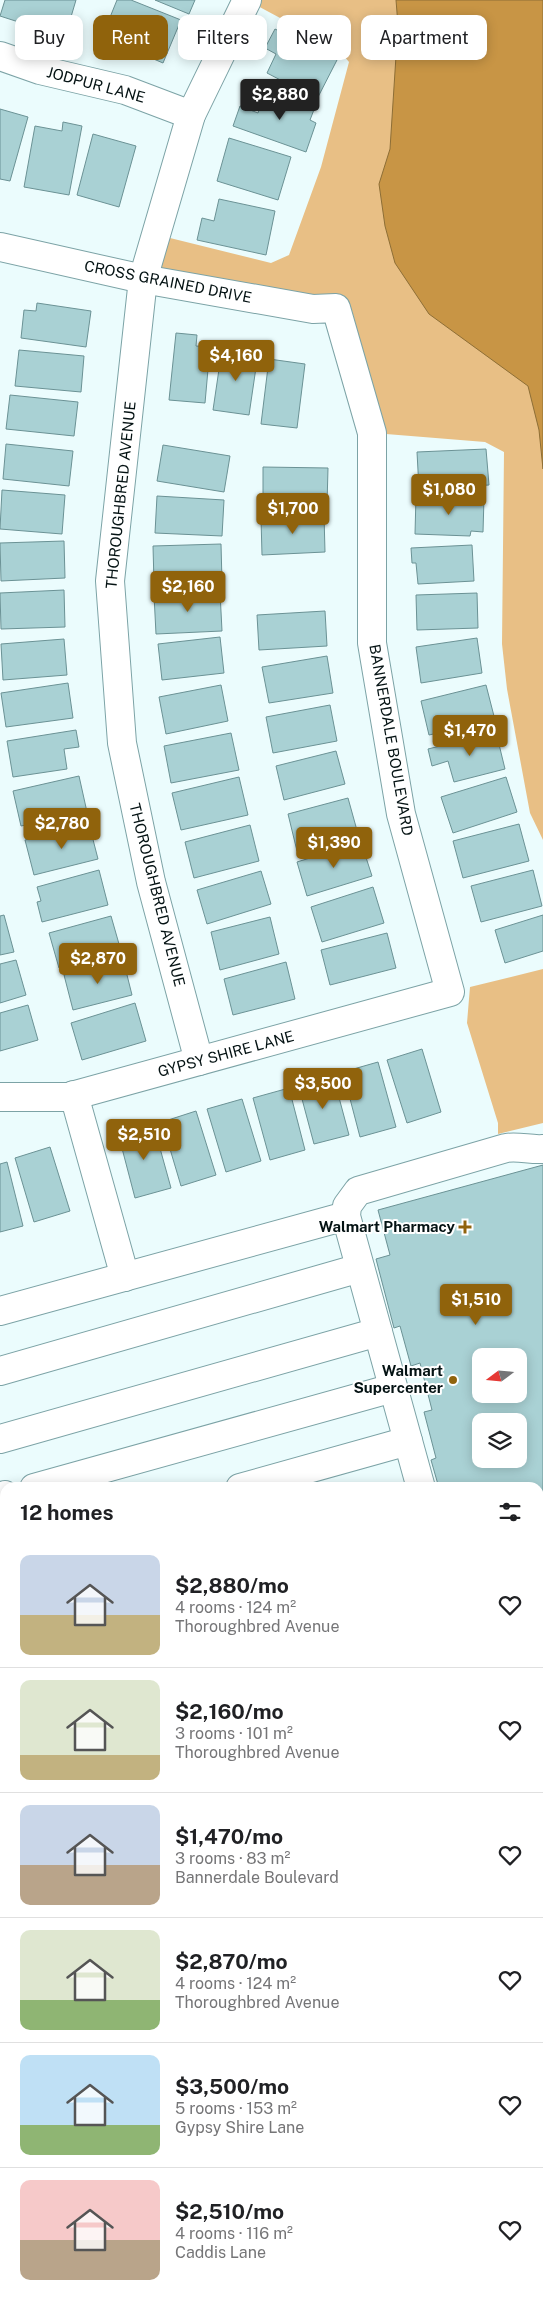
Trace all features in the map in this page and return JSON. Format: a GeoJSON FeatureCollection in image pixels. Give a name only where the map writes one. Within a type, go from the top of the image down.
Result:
{"type":"FeatureCollection","features":[{"type":"Feature","properties":{"kind":"street","name":"THOROUGHBRED AVENUE"},"geometry":{"type":"LineString","coordinates":[[199,1061],[151,882],[122,743],[110,581],[143,279],[191,114],[247,0]]}},
{"type":"Feature","properties":{"kind":"street","name":"JODPUR LANE"},"geometry":{"type":"LineString","coordinates":[[0,56],[40,70],[120,89],[191,114]]}},
{"type":"Feature","properties":{"kind":"street","name":"CROSS GRAINED DRIVE"},"geometry":{"type":"LineString","coordinates":[[0,247],[143,279],[313,309],[336,308]]}},
{"type":"Feature","properties":{"kind":"street","name":"BANNERDALE BOULEVARD"},"geometry":{"type":"LineString","coordinates":[[336,308],[372,433],[372,643],[401,814],[450,992]]}},
{"type":"Feature","properties":{"kind":"street","name":"GYPSY SHIRE LANE"},"geometry":{"type":"LineString","coordinates":[[0,1097],[74,1096],[450,992]]}},
{"type":"Feature","properties":{"kind":"street"},"geometry":{"type":"LineString","coordinates":[[74,1096],[124,1277]]}},
{"type":"Feature","properties":{"kind":"street"},"geometry":{"type":"LineString","coordinates":[[419,1482],[346,1216],[347,1206],[358,1191],[506,1148],[518,1146],[529,1149],[543,1149]]}},
{"type":"Feature","properties":{"kind":"street"},"geometry":{"type":"LineString","coordinates":[[0,1311],[346,1216]]}},
{"type":"Feature","properties":{"kind":"street"},"geometry":{"type":"LineString","coordinates":[[0,1371],[360,1268]]}},
{"type":"Feature","properties":{"kind":"street"},"geometry":{"type":"LineString","coordinates":[[0,1439],[378,1332]]}},
{"type":"Feature","properties":{"kind":"street"},"geometry":{"type":"LineString","coordinates":[[56,1482],[393,1388]]}},
{"type":"Feature","properties":{"kind":"street"},"geometry":{"type":"LineString","coordinates":[[261,1482],[408,1441]]}},
{"type":"Feature","properties":{"kind":"shaded area"},"geometry":{"type":"Polygon","coordinates":[[[256,0],[543,0],[543,840],[530,813],[507,689],[502,644],[504,452],[485,442],[386,434],[352,311],[343,303],[162,269],[160,253],[166,237],[271,263],[289,255],[321,167],[349,62],[347,60],[351,60],[351,15],[277,16],[254,4],[256,0]]]}},
{"type":"Feature","properties":{"kind":"shaded area"},"geometry":{"type":"Polygon","coordinates":[[[396,0],[543,0],[543,469],[539,430],[528,386],[429,314],[395,263],[385,226],[379,184],[390,149],[396,60],[487,60],[487,15],[397,15],[396,0]]]}},
{"type":"Feature","properties":{"kind":"shaded area"},"geometry":{"type":"Polygon","coordinates":[[[543,969],[543,1123],[498,1134],[498,1123],[467,1023],[470,987],[543,969]]]}},
{"type":"Feature","properties":{"kind":"building"},"geometry":{"type":"Polygon","coordinates":[[[5,0],[76,0],[72,15],[15,15],[15,21],[0,16],[5,0]]]}},
{"type":"Feature","properties":{"kind":"building"},"geometry":{"type":"Polygon","coordinates":[[[117,0],[131,0],[178,19],[178,27],[168,51],[168,15],[111,15],[117,0]]]}},
{"type":"Feature","properties":{"kind":"building"},"geometry":{"type":"Polygon","coordinates":[[[155,0],[195,0],[189,14],[155,0]]]}},
{"type":"Feature","properties":{"kind":"building"},"geometry":{"type":"Polygon","coordinates":[[[275,29],[277,30],[277,60],[337,60],[317,99],[267,73],[276,54],[267,49],[267,44],[275,29]]]}},
{"type":"Feature","properties":{"kind":"building"},"geometry":{"type":"Polygon","coordinates":[[[266,90],[315,107],[310,120],[316,123],[306,152],[233,126],[240,106],[258,113],[266,90]]]}},
{"type":"Feature","properties":{"kind":"building"},"geometry":{"type":"Polygon","coordinates":[[[0,109],[28,117],[10,181],[0,179],[0,109]]]}},
{"type":"Feature","properties":{"kind":"building"},"geometry":{"type":"Polygon","coordinates":[[[63,122],[82,126],[69,195],[24,187],[35,126],[62,131],[63,122]]]}},
{"type":"Feature","properties":{"kind":"building"},"geometry":{"type":"Polygon","coordinates":[[[93,134],[136,146],[119,207],[77,195],[93,134]]]}},
{"type":"Feature","properties":{"kind":"building"},"geometry":{"type":"Polygon","coordinates":[[[229,138],[291,157],[278,200],[217,181],[229,138]]]}},
{"type":"Feature","properties":{"kind":"building"},"geometry":{"type":"Polygon","coordinates":[[[219,199],[275,211],[266,255],[197,240],[202,218],[214,221],[219,199]]]}},
{"type":"Feature","properties":{"kind":"building"},"geometry":{"type":"Polygon","coordinates":[[[37,303],[91,311],[86,347],[21,338],[24,310],[36,311],[37,303]]]}},
{"type":"Feature","properties":{"kind":"building"},"geometry":{"type":"Polygon","coordinates":[[[176,333],[197,335],[196,346],[210,347],[205,403],[169,400],[176,333]]]}},
{"type":"Feature","properties":{"kind":"building"},"geometry":{"type":"Polygon","coordinates":[[[222,349],[258,354],[249,415],[213,410],[222,349]]]}},
{"type":"Feature","properties":{"kind":"building"},"geometry":{"type":"Polygon","coordinates":[[[19,350],[84,356],[81,392],[15,386],[19,350]]]}},
{"type":"Feature","properties":{"kind":"building"},"geometry":{"type":"Polygon","coordinates":[[[269,359],[305,364],[297,428],[261,424],[269,359]]]}},
{"type":"Feature","properties":{"kind":"building"},"geometry":{"type":"Polygon","coordinates":[[[10,395],[78,402],[74,436],[6,429],[10,395]]]}},
{"type":"Feature","properties":{"kind":"building"},"geometry":{"type":"Polygon","coordinates":[[[6,444],[73,451],[69,486],[3,479],[6,444]]]}},
{"type":"Feature","properties":{"kind":"building"},"geometry":{"type":"Polygon","coordinates":[[[163,445],[230,456],[224,492],[157,481],[163,445]]]}},
{"type":"Feature","properties":{"kind":"building"},"geometry":{"type":"Polygon","coordinates":[[[486,449],[489,485],[419,489],[417,452],[486,449]]]}},
{"type":"Feature","properties":{"kind":"building"},"geometry":{"type":"Polygon","coordinates":[[[263,467],[328,468],[327,505],[263,504],[263,467]]]}},
{"type":"Feature","properties":{"kind":"building"},"geometry":{"type":"Polygon","coordinates":[[[2,490],[65,495],[62,534],[0,529],[2,490]]]}},
{"type":"Feature","properties":{"kind":"building"},"geometry":{"type":"Polygon","coordinates":[[[157,496],[224,500],[222,536],[155,533],[157,496]]]}},
{"type":"Feature","properties":{"kind":"building"},"geometry":{"type":"Polygon","coordinates":[[[416,496],[484,498],[483,532],[471,531],[470,536],[415,534],[416,496]]]}},
{"type":"Feature","properties":{"kind":"building"},"geometry":{"type":"Polygon","coordinates":[[[324,515],[325,552],[262,555],[261,518],[324,515]]]}},
{"type":"Feature","properties":{"kind":"building"},"geometry":{"type":"Polygon","coordinates":[[[64,541],[65,578],[1,581],[0,543],[64,541]]]}},
{"type":"Feature","properties":{"kind":"building"},"geometry":{"type":"Polygon","coordinates":[[[221,544],[222,582],[154,583],[153,546],[221,544]]]}},
{"type":"Feature","properties":{"kind":"building"},"geometry":{"type":"Polygon","coordinates":[[[472,545],[474,581],[418,584],[416,563],[412,563],[411,548],[472,545]]]}},
{"type":"Feature","properties":{"kind":"building"},"geometry":{"type":"Polygon","coordinates":[[[64,590],[65,627],[1,629],[0,593],[64,590]]]}},
{"type":"Feature","properties":{"kind":"building"},"geometry":{"type":"Polygon","coordinates":[[[220,592],[222,631],[156,634],[154,595],[220,592]]]}},
{"type":"Feature","properties":{"kind":"building"},"geometry":{"type":"Polygon","coordinates":[[[477,593],[478,628],[417,630],[416,595],[477,593]]]}},
{"type":"Feature","properties":{"kind":"building"},"geometry":{"type":"Polygon","coordinates":[[[325,611],[327,646],[259,650],[257,615],[325,611]]]}},
{"type":"Feature","properties":{"kind":"building"},"geometry":{"type":"Polygon","coordinates":[[[220,637],[224,673],[162,680],[158,644],[220,637]]]}},
{"type":"Feature","properties":{"kind":"building"},"geometry":{"type":"Polygon","coordinates":[[[477,638],[482,673],[421,683],[416,647],[477,638]]]}},
{"type":"Feature","properties":{"kind":"building"},"geometry":{"type":"Polygon","coordinates":[[[64,639],[67,675],[3,680],[1,644],[64,639]]]}},
{"type":"Feature","properties":{"kind":"building"},"geometry":{"type":"Polygon","coordinates":[[[327,656],[333,693],[269,703],[262,667],[327,656]]]}},
{"type":"Feature","properties":{"kind":"building"},"geometry":{"type":"Polygon","coordinates":[[[68,683],[73,718],[6,727],[1,693],[68,683]]]}},
{"type":"Feature","properties":{"kind":"building"},"geometry":{"type":"Polygon","coordinates":[[[221,685],[228,721],[166,734],[159,697],[221,685]]]}},
{"type":"Feature","properties":{"kind":"building"},"geometry":{"type":"Polygon","coordinates":[[[486,685],[495,720],[429,735],[421,701],[486,685]]]}},
{"type":"Feature","properties":{"kind":"building"},"geometry":{"type":"Polygon","coordinates":[[[330,705],[337,741],[273,753],[266,717],[330,705]]]}},
{"type":"Feature","properties":{"kind":"building"},"geometry":{"type":"Polygon","coordinates":[[[76,730],[79,747],[64,749],[67,769],[13,777],[7,741],[76,730]]]}},
{"type":"Feature","properties":{"kind":"building"},"geometry":{"type":"Polygon","coordinates":[[[496,732],[505,769],[454,782],[448,761],[432,766],[428,749],[496,732]]]}},
{"type":"Feature","properties":{"kind":"building"},"geometry":{"type":"Polygon","coordinates":[[[231,733],[239,770],[171,783],[164,746],[231,733]]]}},
{"type":"Feature","properties":{"kind":"building"},"geometry":{"type":"Polygon","coordinates":[[[336,751],[345,784],[284,800],[276,766],[336,751]]]}},
{"type":"Feature","properties":{"kind":"building"},"geometry":{"type":"Polygon","coordinates":[[[79,776],[87,812],[21,826],[13,791],[79,776]]]}},
{"type":"Feature","properties":{"kind":"building"},"geometry":{"type":"Polygon","coordinates":[[[239,777],[248,815],[181,830],[172,793],[239,777]]]}},
{"type":"Feature","properties":{"kind":"building"},"geometry":{"type":"Polygon","coordinates":[[[506,777],[517,812],[453,833],[441,797],[506,777]]]}},
{"type":"Feature","properties":{"kind":"building"},"geometry":{"type":"Polygon","coordinates":[[[348,798],[358,834],[297,851],[288,814],[348,798]]]}},
{"type":"Feature","properties":{"kind":"building"},"geometry":{"type":"Polygon","coordinates":[[[89,824],[98,859],[34,875],[25,840],[89,824]]]}},
{"type":"Feature","properties":{"kind":"building"},"geometry":{"type":"Polygon","coordinates":[[[519,824],[529,861],[463,878],[453,841],[519,824]]]}},
{"type":"Feature","properties":{"kind":"building"},"geometry":{"type":"Polygon","coordinates":[[[250,825],[259,861],[194,878],[185,842],[250,825]]]}},
{"type":"Feature","properties":{"kind":"building"},"geometry":{"type":"Polygon","coordinates":[[[361,842],[372,876],[307,896],[297,862],[361,842]]]}},
{"type":"Feature","properties":{"kind":"building"},"geometry":{"type":"Polygon","coordinates":[[[99,870],[108,905],[42,922],[37,902],[41,901],[37,887],[99,870]]]}},
{"type":"Feature","properties":{"kind":"building"},"geometry":{"type":"Polygon","coordinates":[[[533,870],[542,906],[481,922],[471,886],[533,870]]]}},
{"type":"Feature","properties":{"kind":"building"},"geometry":{"type":"Polygon","coordinates":[[[261,871],[271,904],[207,924],[197,890],[261,871]]]}},
{"type":"Feature","properties":{"kind":"building"},"geometry":{"type":"Polygon","coordinates":[[[373,887],[384,923],[322,942],[311,907],[373,887]]]}},
{"type":"Feature","properties":{"kind":"building"},"geometry":{"type":"Polygon","coordinates":[[[4,915],[14,952],[0,955],[0,916],[4,915]]]}},
{"type":"Feature","properties":{"kind":"building"},"geometry":{"type":"Polygon","coordinates":[[[543,915],[543,951],[505,963],[495,930],[543,915]]]}},
{"type":"Feature","properties":{"kind":"building"},"geometry":{"type":"Polygon","coordinates":[[[111,916],[121,951],[59,968],[49,933],[111,916]]]}},
{"type":"Feature","properties":{"kind":"building"},"geometry":{"type":"Polygon","coordinates":[[[270,917],[279,954],[220,970],[211,932],[270,917]]]}},
{"type":"Feature","properties":{"kind":"building"},"geometry":{"type":"Polygon","coordinates":[[[387,933],[396,968],[330,985],[321,950],[387,933]]]}},
{"type":"Feature","properties":{"kind":"building"},"geometry":{"type":"Polygon","coordinates":[[[123,959],[132,995],[73,1010],[64,975],[123,959]]]}},
{"type":"Feature","properties":{"kind":"building"},"geometry":{"type":"Polygon","coordinates":[[[16,960],[26,995],[0,1003],[0,964],[16,960]]]}},
{"type":"Feature","properties":{"kind":"building"},"geometry":{"type":"Polygon","coordinates":[[[286,962],[295,999],[233,1015],[224,979],[286,962]]]}},
{"type":"Feature","properties":{"kind":"building"},"geometry":{"type":"Polygon","coordinates":[[[135,1003],[146,1041],[82,1060],[71,1023],[135,1003]]]}},
{"type":"Feature","properties":{"kind":"building"},"geometry":{"type":"Polygon","coordinates":[[[28,1005],[38,1040],[0,1051],[0,1013],[28,1005]]]}},
{"type":"Feature","properties":{"kind":"building"},"geometry":{"type":"Polygon","coordinates":[[[422,1049],[441,1112],[407,1123],[387,1060],[422,1049]]]}},
{"type":"Feature","properties":{"kind":"building"},"geometry":{"type":"Polygon","coordinates":[[[378,1062],[396,1127],[360,1137],[343,1072],[378,1062]]]}},
{"type":"Feature","properties":{"kind":"building"},"geometry":{"type":"Polygon","coordinates":[[[333,1075],[349,1135],[314,1144],[298,1084],[333,1075]]]}},
{"type":"Feature","properties":{"kind":"building"},"geometry":{"type":"Polygon","coordinates":[[[289,1088],[305,1150],[270,1160],[253,1098],[289,1088]]]}},
{"type":"Feature","properties":{"kind":"building"},"geometry":{"type":"Polygon","coordinates":[[[242,1099],[261,1161],[226,1172],[207,1109],[242,1099]]]}},
{"type":"Feature","properties":{"kind":"building"},"geometry":{"type":"Polygon","coordinates":[[[196,1111],[216,1175],[181,1186],[162,1122],[196,1111]]]}},
{"type":"Feature","properties":{"kind":"building"},"geometry":{"type":"Polygon","coordinates":[[[153,1123],[171,1188],[135,1198],[118,1133],[153,1123]]]}},
{"type":"Feature","properties":{"kind":"building"},"geometry":{"type":"Polygon","coordinates":[[[50,1147],[70,1211],[34,1222],[15,1158],[50,1147]]]}},
{"type":"Feature","properties":{"kind":"building"},"geometry":{"type":"Polygon","coordinates":[[[7,1162],[23,1226],[0,1232],[0,1164],[7,1162]]]}},
{"type":"Feature","properties":{"kind":"building","name":"Walmart Supercenter"},"geometry":{"type":"Polygon","coordinates":[[[543,1165],[543,1482],[437,1482],[431,1460],[436,1458],[424,1412],[432,1410],[420,1363],[411,1366],[400,1326],[394,1328],[376,1259],[390,1255],[378,1210],[543,1165]]]}},
{"type":"Feature","properties":{"kind":"place","name":"Walmart Pharmacy"},"geometry":{"type":"Point","coordinates":[465,1227]}},
{"type":"Feature","properties":{"kind":"place","name":"Walmart Supercenter"},"geometry":{"type":"Point","coordinates":[453,1380]}}]}
